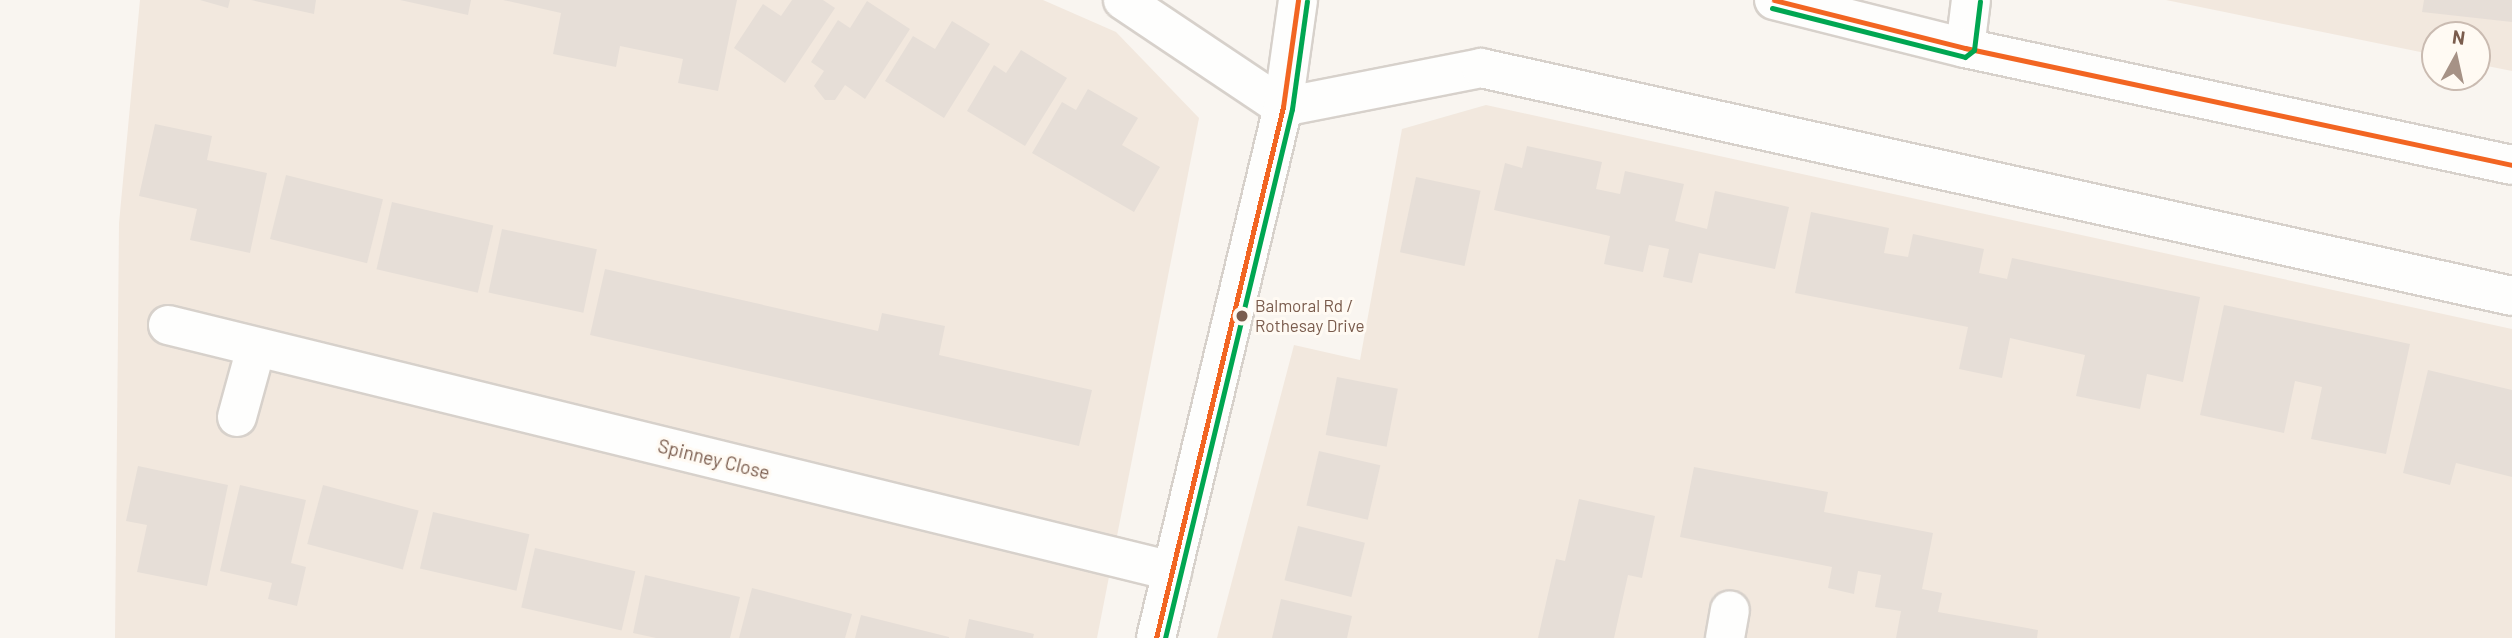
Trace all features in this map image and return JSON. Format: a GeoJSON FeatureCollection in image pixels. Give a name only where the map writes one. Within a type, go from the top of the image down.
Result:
{"type":"FeatureCollection","features":[{"type":"Feature","properties":{"kind":"street"},"geometry":{"type":"LineString","coordinates":[[1123,0],[1283,107],[1481,68],[2512,296]]}},
{"type":"Feature","properties":{"kind":"street"},"geometry":{"type":"LineString","coordinates":[[1156,638],[1283,107],[1298,0]]}},
{"type":"Feature","properties":{"kind":"street"},"geometry":{"type":"LineString","coordinates":[[1774,0],[1965,48],[2512,165]]}},
{"type":"Feature","properties":{"kind":"street"},"geometry":{"type":"LineString","coordinates":[[1965,48],[1971,0]]}},
{"type":"Feature","properties":{"kind":"street","name":"Spinney Close"},"geometry":{"type":"LineString","coordinates":[[168,325],[1172,571]]}},
{"type":"Feature","properties":{"kind":"street"},"geometry":{"type":"LineString","coordinates":[[237,417],[256,348]]}},
{"type":"Feature","properties":{"kind":"shaded area"},"geometry":{"type":"Polygon","coordinates":[[[140,0],[1043,0],[1116,32],[1199,118],[1097,638],[115,638],[119,223],[140,0]]]}},
{"type":"Feature","properties":{"kind":"shaded area"},"geometry":{"type":"Polygon","coordinates":[[[2166,0],[2512,0],[2512,71],[2491,67],[2491,21],[2421,21],[2421,52],[2166,0]]]}},
{"type":"Feature","properties":{"kind":"shaded area"},"geometry":{"type":"Polygon","coordinates":[[[1486,105],[2512,329],[2512,638],[1217,638],[1294,345],[1360,360],[1402,129],[1486,105]]]}},
{"type":"Feature","properties":{"kind":"building"},"geometry":{"type":"Polygon","coordinates":[[[200,0],[230,0],[228,8],[200,0]]]}},
{"type":"Feature","properties":{"kind":"building"},"geometry":{"type":"Polygon","coordinates":[[[251,0],[316,0],[314,14],[251,0]]]}},
{"type":"Feature","properties":{"kind":"building"},"geometry":{"type":"Polygon","coordinates":[[[400,0],[471,0],[468,15],[400,0]]]}},
{"type":"Feature","properties":{"kind":"building"},"geometry":{"type":"Polygon","coordinates":[[[503,0],[737,0],[718,91],[678,83],[683,59],[620,46],[616,67],[553,54],[561,13],[503,0]]]}},
{"type":"Feature","properties":{"kind":"building"},"geometry":{"type":"Polygon","coordinates":[[[792,0],[823,0],[835,8],[785,83],[734,48],[763,4],[781,16],[792,0]]]}},
{"type":"Feature","properties":{"kind":"building"},"geometry":{"type":"Polygon","coordinates":[[[2424,0],[2512,0],[2512,22],[2422,12],[2424,0]]]}},
{"type":"Feature","properties":{"kind":"building"},"geometry":{"type":"Polygon","coordinates":[[[867,1],[910,29],[865,99],[845,85],[835,100],[825,100],[814,86],[824,71],[811,62],[838,20],[850,28],[867,1]]]}},
{"type":"Feature","properties":{"kind":"building"},"geometry":{"type":"Polygon","coordinates":[[[952,21],[990,44],[944,118],[885,81],[913,36],[935,49],[952,21]]]}},
{"type":"Feature","properties":{"kind":"building"},"geometry":{"type":"Polygon","coordinates":[[[1021,50],[1067,78],[1025,146],[967,111],[994,65],[1006,73],[1021,50]]]}},
{"type":"Feature","properties":{"kind":"building"},"geometry":{"type":"Polygon","coordinates":[[[1088,89],[1138,118],[1122,145],[1160,167],[1134,212],[1032,153],[1062,102],[1076,110],[1088,89]]]}},
{"type":"Feature","properties":{"kind":"building"},"geometry":{"type":"Polygon","coordinates":[[[155,124],[212,136],[207,160],[267,173],[250,253],[190,240],[197,209],[139,196],[155,124]]]}},
{"type":"Feature","properties":{"kind":"building"},"geometry":{"type":"Polygon","coordinates":[[[1527,146],[1602,162],[1596,189],[1620,194],[1625,171],[1684,184],[1675,221],[1707,229],[1715,191],[1789,207],[1775,269],[1699,253],[1692,283],[1663,277],[1669,249],[1649,245],[1643,272],[1604,264],[1610,236],[1494,210],[1505,163],[1522,168],[1527,146]]]}},
{"type":"Feature","properties":{"kind":"building"},"geometry":{"type":"Polygon","coordinates":[[[286,175],[383,199],[367,263],[270,239],[286,175]]]}},
{"type":"Feature","properties":{"kind":"building"},"geometry":{"type":"Polygon","coordinates":[[[1416,177],[1481,191],[1465,266],[1400,252],[1416,177]]]}},
{"type":"Feature","properties":{"kind":"building"},"geometry":{"type":"Polygon","coordinates":[[[392,202],[493,225],[478,293],[376,269],[392,202]]]}},
{"type":"Feature","properties":{"kind":"building"},"geometry":{"type":"Polygon","coordinates":[[[1811,212],[1889,228],[1884,253],[1908,257],[1913,234],[1984,249],[1979,273],[2007,279],[2012,258],[2200,297],[2183,382],[2147,374],[2140,409],[2076,396],[2085,355],[2010,338],[2002,378],[1959,369],[1968,327],[1795,293],[1811,212]]]}},
{"type":"Feature","properties":{"kind":"building"},"geometry":{"type":"Polygon","coordinates":[[[502,229],[597,249],[583,313],[488,293],[502,229]]]}},
{"type":"Feature","properties":{"kind":"building"},"geometry":{"type":"Polygon","coordinates":[[[605,269],[878,331],[882,313],[945,326],[939,355],[1092,390],[1079,446],[590,335],[605,269]]]}},
{"type":"Feature","properties":{"kind":"building"},"geometry":{"type":"Polygon","coordinates":[[[2224,305],[2410,344],[2386,454],[2311,439],[2322,387],[2295,381],[2284,433],[2200,415],[2224,305]]]}},
{"type":"Feature","properties":{"kind":"building"},"geometry":{"type":"Polygon","coordinates":[[[2428,370],[2512,390],[2512,477],[2456,463],[2450,485],[2403,473],[2428,370]]]}},
{"type":"Feature","properties":{"kind":"building"},"geometry":{"type":"Polygon","coordinates":[[[1337,377],[1398,389],[1387,447],[1326,435],[1337,377]]]}},
{"type":"Feature","properties":{"kind":"building"},"geometry":{"type":"Polygon","coordinates":[[[1319,451],[1380,465],[1368,520],[1306,506],[1319,451]]]}},
{"type":"Feature","properties":{"kind":"building"},"geometry":{"type":"Polygon","coordinates":[[[138,466],[228,485],[207,586],[137,572],[147,525],[126,521],[138,466]]]}},
{"type":"Feature","properties":{"kind":"building"},"geometry":{"type":"Polygon","coordinates":[[[1694,467],[1828,492],[1824,512],[1933,533],[1922,589],[1942,593],[1938,612],[2038,630],[2037,638],[1896,638],[1901,611],[1875,607],[1881,575],[1858,571],[1854,594],[1828,588],[1832,567],[1680,537],[1694,467]]]}},
{"type":"Feature","properties":{"kind":"building"},"geometry":{"type":"Polygon","coordinates":[[[240,485],[306,500],[291,563],[306,567],[297,606],[268,599],[272,583],[220,571],[240,485]]]}},
{"type":"Feature","properties":{"kind":"building"},"geometry":{"type":"Polygon","coordinates":[[[323,485],[419,511],[403,570],[307,544],[323,485]]]}},
{"type":"Feature","properties":{"kind":"building"},"geometry":{"type":"Polygon","coordinates":[[[1579,499],[1655,516],[1642,578],[1628,575],[1614,638],[1538,638],[1556,559],[1565,561],[1579,499]]]}},
{"type":"Feature","properties":{"kind":"building"},"geometry":{"type":"Polygon","coordinates":[[[433,512],[529,534],[516,591],[420,569],[433,512]]]}},
{"type":"Feature","properties":{"kind":"building"},"geometry":{"type":"Polygon","coordinates":[[[1298,526],[1365,543],[1351,597],[1284,580],[1298,526]]]}},
{"type":"Feature","properties":{"kind":"building"},"geometry":{"type":"Polygon","coordinates":[[[535,548],[635,571],[622,631],[521,607],[535,548]]]}},
{"type":"Feature","properties":{"kind":"building"},"geometry":{"type":"Polygon","coordinates":[[[645,575],[740,597],[730,638],[656,638],[633,633],[645,575]]]}},
{"type":"Feature","properties":{"kind":"building"},"geometry":{"type":"Polygon","coordinates":[[[752,588],[852,614],[845,638],[739,638],[752,588]]]}},
{"type":"Feature","properties":{"kind":"building"},"geometry":{"type":"Polygon","coordinates":[[[1281,599],[1352,616],[1347,638],[1272,638],[1281,599]]]}},
{"type":"Feature","properties":{"kind":"building"},"geometry":{"type":"Polygon","coordinates":[[[861,615],[949,637],[949,638],[855,638],[861,615]]]}},
{"type":"Feature","properties":{"kind":"building"},"geometry":{"type":"Polygon","coordinates":[[[969,619],[1034,634],[1033,638],[965,638],[969,619]]]}},
{"type":"Feature","properties":{"kind":"transit line"},"geometry":{"type":"LineString","coordinates":[[1156,638],[1283,107],[1298,0]]}},
{"type":"Feature","properties":{"kind":"transit line"},"geometry":{"type":"LineString","coordinates":[[1774,0],[1965,48],[2512,165]]}},
{"type":"Feature","properties":{"kind":"transit line"},"geometry":{"type":"LineString","coordinates":[[1165,638],[1292,109],[1307,1]]}},
{"type":"Feature","properties":{"kind":"transit line"},"geometry":{"type":"LineString","coordinates":[[1772,8],[1965,57],[1974,50],[1980,1]]}},
{"type":"Feature","properties":{"kind":"place","name":"Balmoral Rd / Rothesay Drive"},"geometry":{"type":"Point","coordinates":[1242,316]}}]}
